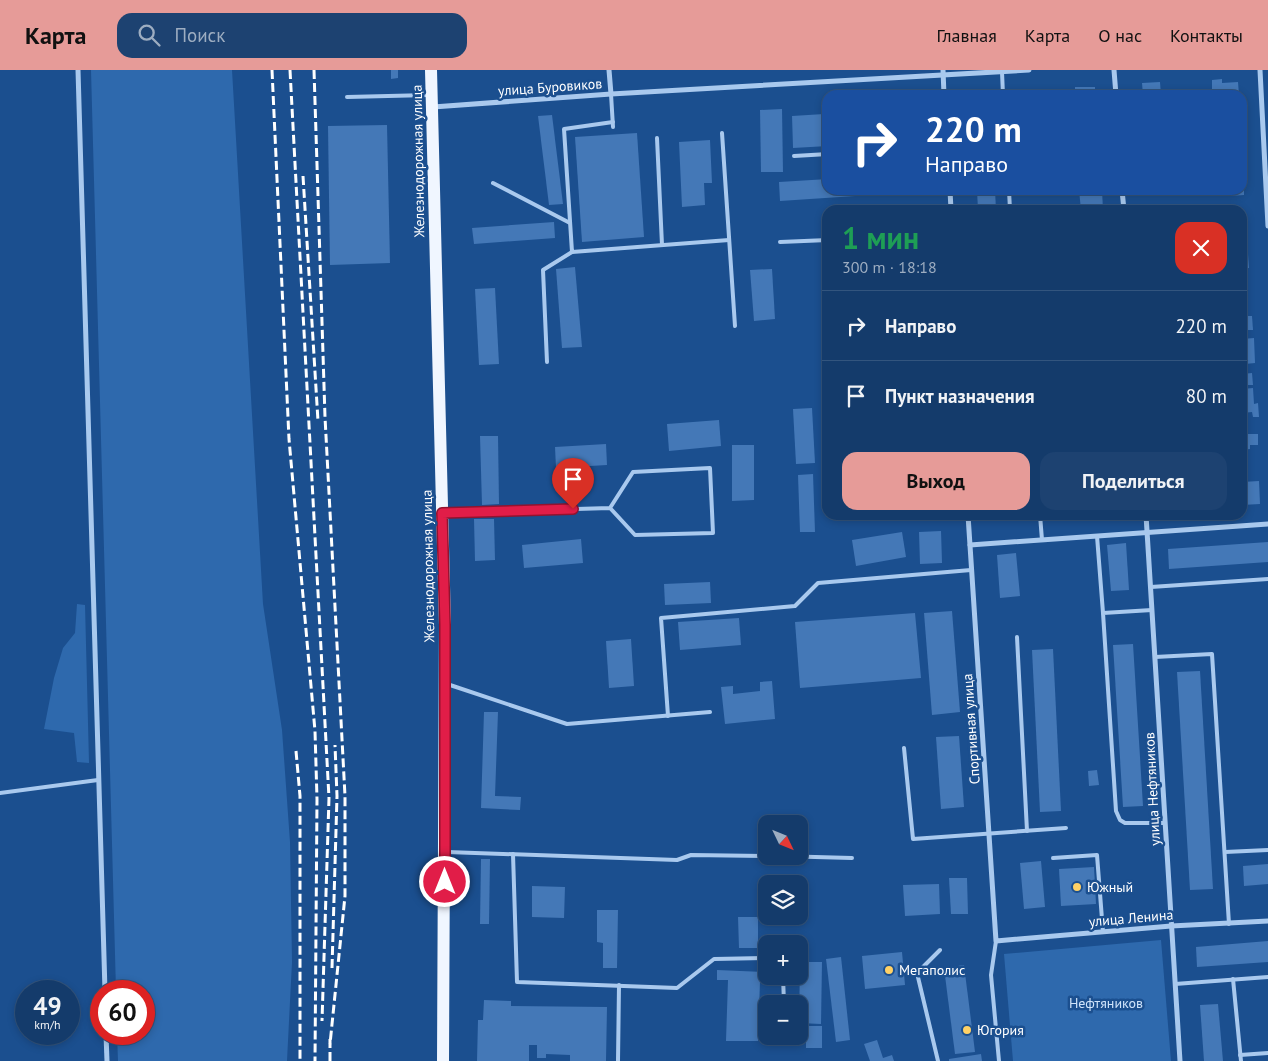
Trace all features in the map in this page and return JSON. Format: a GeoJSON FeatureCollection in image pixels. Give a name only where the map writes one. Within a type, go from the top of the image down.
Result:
{"type":"FeatureCollection","features":[{"type":"Feature","properties":{"kind":"main road","name":"Железнодорожная улица"},"geometry":{"type":"LineString","coordinates":[[431,70],[445,683],[444,1061]]}},
{"type":"Feature","properties":{"kind":"street"},"geometry":{"type":"LineString","coordinates":[[78,70],[104,980]]}},
{"type":"Feature","properties":{"kind":"street"},"geometry":{"type":"LineString","coordinates":[[609,70],[611,94]]}},
{"type":"Feature","properties":{"kind":"street","name":"улица Буровиков"},"geometry":{"type":"LineString","coordinates":[[432,101],[611,94],[943,73],[1029,70]]}},
{"type":"Feature","properties":{"kind":"street"},"geometry":{"type":"LineString","coordinates":[[1114,70],[1116,90]]}},
{"type":"Feature","properties":{"kind":"street"},"geometry":{"type":"LineString","coordinates":[[1260,70],[1268,226]]}},
{"type":"Feature","properties":{"kind":"street"},"geometry":{"type":"LineString","coordinates":[[943,73],[944,90]]}},
{"type":"Feature","properties":{"kind":"street","name":"Спортивная улица"},"geometry":{"type":"LineString","coordinates":[[968,520],[996,942]]}},
{"type":"Feature","properties":{"kind":"street","name":"улица Нефтяников"},"geometry":{"type":"LineString","coordinates":[[1146,520],[1180,1061]]}},
{"type":"Feature","properties":{"kind":"street"},"geometry":{"type":"LineString","coordinates":[[970,545],[1268,524]]}},
{"type":"Feature","properties":{"kind":"street","name":"улица Ленина"},"geometry":{"type":"LineString","coordinates":[[996,942],[1171,926],[1268,921]]}},
{"type":"Feature","properties":{"kind":"street"},"geometry":{"type":"LineString","coordinates":[[106,1045],[107,1061]]}},
{"type":"Feature","properties":{"kind":"lane"},"geometry":{"type":"LineString","coordinates":[[1002,72],[1003,90]]}},
{"type":"Feature","properties":{"kind":"lane"},"geometry":{"type":"LineString","coordinates":[[611,94],[613,127]]}},
{"type":"Feature","properties":{"kind":"lane"},"geometry":{"type":"LineString","coordinates":[[347,98],[432,101]]}},
{"type":"Feature","properties":{"kind":"lane"},"geometry":{"type":"LineString","coordinates":[[572,252],[564,129],[613,122]]}},
{"type":"Feature","properties":{"kind":"lane"},"geometry":{"type":"LineString","coordinates":[[722,133],[734,326]]}},
{"type":"Feature","properties":{"kind":"lane"},"geometry":{"type":"LineString","coordinates":[[657,138],[662,245]]}},
{"type":"Feature","properties":{"kind":"lane"},"geometry":{"type":"LineString","coordinates":[[794,156],[822,154]]}},
{"type":"Feature","properties":{"kind":"lane"},"geometry":{"type":"LineString","coordinates":[[493,183],[570,223]]}},
{"type":"Feature","properties":{"kind":"lane"},"geometry":{"type":"LineString","coordinates":[[547,362],[543,270],[572,252],[729,240]]}},
{"type":"Feature","properties":{"kind":"lane"},"geometry":{"type":"LineString","coordinates":[[780,242],[822,240]]}},
{"type":"Feature","properties":{"kind":"lane"},"geometry":{"type":"LineString","coordinates":[[710,468],[713,533],[634,535],[610,508],[633,472],[710,468]]}},
{"type":"Feature","properties":{"kind":"lane"},"geometry":{"type":"LineString","coordinates":[[442,513],[610,508]]}},
{"type":"Feature","properties":{"kind":"lane"},"geometry":{"type":"LineString","coordinates":[[1040,520],[1042,540]]}},
{"type":"Feature","properties":{"kind":"lane"},"geometry":{"type":"LineString","coordinates":[[1097,536],[1116,811],[1120,820],[1124,823],[1165,823]]}},
{"type":"Feature","properties":{"kind":"lane"},"geometry":{"type":"LineString","coordinates":[[668,716],[661,618],[795,606],[818,583],[971,570]]}},
{"type":"Feature","properties":{"kind":"lane"},"geometry":{"type":"LineString","coordinates":[[1151,587],[1268,579]]}},
{"type":"Feature","properties":{"kind":"lane"},"geometry":{"type":"LineString","coordinates":[[1103,612],[1152,610]]}},
{"type":"Feature","properties":{"kind":"lane"},"geometry":{"type":"LineString","coordinates":[[1017,637],[1027,831]]}},
{"type":"Feature","properties":{"kind":"lane"},"geometry":{"type":"LineString","coordinates":[[1156,657],[1212,654],[1229,924]]}},
{"type":"Feature","properties":{"kind":"lane"},"geometry":{"type":"LineString","coordinates":[[445,683],[567,724],[710,712]]}},
{"type":"Feature","properties":{"kind":"lane"},"geometry":{"type":"LineString","coordinates":[[904,748],[913,838],[1066,828]]}},
{"type":"Feature","properties":{"kind":"lane"},"geometry":{"type":"LineString","coordinates":[[0,793],[98,780]]}},
{"type":"Feature","properties":{"kind":"lane"},"geometry":{"type":"LineString","coordinates":[[1225,852],[1268,850]]}},
{"type":"Feature","properties":{"kind":"lane"},"geometry":{"type":"LineString","coordinates":[[445,852],[676,860],[691,855],[758,856]]}},
{"type":"Feature","properties":{"kind":"lane"},"geometry":{"type":"LineString","coordinates":[[514,854],[517,982],[619,984],[678,988],[714,959],[758,958]]}},
{"type":"Feature","properties":{"kind":"lane"},"geometry":{"type":"LineString","coordinates":[[1053,858],[1097,855],[1103,932]]}},
{"type":"Feature","properties":{"kind":"lane"},"geometry":{"type":"LineString","coordinates":[[808,857],[852,858]]}},
{"type":"Feature","properties":{"kind":"lane"},"geometry":{"type":"LineString","coordinates":[[996,942],[991,975],[1000,1061]]}},
{"type":"Feature","properties":{"kind":"lane"},"geometry":{"type":"LineString","coordinates":[[938,1061],[917,973],[940,950]]}},
{"type":"Feature","properties":{"kind":"lane"},"geometry":{"type":"LineString","coordinates":[[1175,984],[1268,976]]}},
{"type":"Feature","properties":{"kind":"lane"},"geometry":{"type":"LineString","coordinates":[[1233,980],[1240,1061]]}},
{"type":"Feature","properties":{"kind":"lane"},"geometry":{"type":"LineString","coordinates":[[618,1061],[619,984]]}},
{"type":"Feature","properties":{"kind":"lane"},"geometry":{"type":"LineString","coordinates":[[1240,1055],[1268,1053]]}},
{"type":"Feature","properties":{"kind":"green space"},"geometry":{"type":"Polygon","coordinates":[[[91,70],[232,70],[263,604],[282,730],[290,842],[292,962],[287,1061],[118,1061],[117,1045],[155,1045],[155,980],[116,980],[91,70]]]}},
{"type":"Feature","properties":{"kind":"green space"},"geometry":{"type":"Polygon","coordinates":[[[77,604],[85,605],[89,763],[77,762],[74,733],[44,729],[54,678],[63,648],[75,633],[77,604]]]}},
{"type":"Feature","properties":{"kind":"green space","name":"Нефтяников"},"geometry":{"type":"Polygon","coordinates":[[[1161,940],[1171,1061],[1013,1061],[1004,954],[1161,940]]]}},
{"type":"Feature","properties":{"kind":"building"},"geometry":{"type":"Polygon","coordinates":[[[391,70],[398,70],[398,78],[391,79],[391,70]]]}},
{"type":"Feature","properties":{"kind":"building"},"geometry":{"type":"Polygon","coordinates":[[[1222,79],[1222,83],[1238,82],[1239,90],[1212,90],[1212,80],[1222,79]]]}},
{"type":"Feature","properties":{"kind":"building"},"geometry":{"type":"Polygon","coordinates":[[[1160,82],[1161,90],[1143,90],[1142,83],[1160,82]]]}},
{"type":"Feature","properties":{"kind":"building"},"geometry":{"type":"Polygon","coordinates":[[[1075,87],[1095,87],[1095,90],[1075,90],[1075,87]]]}},
{"type":"Feature","properties":{"kind":"building"},"geometry":{"type":"Polygon","coordinates":[[[782,109],[783,172],[761,172],[760,110],[782,109]]]}},
{"type":"Feature","properties":{"kind":"building"},"geometry":{"type":"Polygon","coordinates":[[[822,114],[822,146],[793,148],[792,116],[822,114]]]}},
{"type":"Feature","properties":{"kind":"building"},"geometry":{"type":"Polygon","coordinates":[[[552,115],[563,204],[549,205],[538,116],[552,115]]]}},
{"type":"Feature","properties":{"kind":"building"},"geometry":{"type":"Polygon","coordinates":[[[387,125],[390,263],[330,265],[328,126],[387,125]]]}},
{"type":"Feature","properties":{"kind":"building"},"geometry":{"type":"Polygon","coordinates":[[[637,133],[644,237],[582,242],[575,137],[637,133]]]}},
{"type":"Feature","properties":{"kind":"building"},"geometry":{"type":"Polygon","coordinates":[[[710,140],[712,183],[704,183],[705,205],[682,207],[679,142],[710,140]]]}},
{"type":"Feature","properties":{"kind":"building"},"geometry":{"type":"Polygon","coordinates":[[[822,179],[822,195],[870,195],[780,201],[779,182],[822,179]]]}},
{"type":"Feature","properties":{"kind":"building"},"geometry":{"type":"Polygon","coordinates":[[[977,195],[995,195],[996,205],[978,205],[977,195]]]}},
{"type":"Feature","properties":{"kind":"building"},"geometry":{"type":"Polygon","coordinates":[[[1080,195],[1102,195],[1103,205],[1080,205],[1080,195]]]}},
{"type":"Feature","properties":{"kind":"building"},"geometry":{"type":"Polygon","coordinates":[[[554,222],[555,238],[474,244],[472,228],[554,222]]]}},
{"type":"Feature","properties":{"kind":"building"},"geometry":{"type":"Polygon","coordinates":[[[1247,241],[1249,268],[1247,268],[1247,241]]]}},
{"type":"Feature","properties":{"kind":"building"},"geometry":{"type":"Polygon","coordinates":[[[575,267],[582,347],[562,348],[556,269],[575,267]]]}},
{"type":"Feature","properties":{"kind":"building"},"geometry":{"type":"Polygon","coordinates":[[[772,269],[775,319],[754,321],[750,270],[772,269]]]}},
{"type":"Feature","properties":{"kind":"building"},"geometry":{"type":"Polygon","coordinates":[[[495,288],[499,364],[479,365],[475,289],[495,288]]]}},
{"type":"Feature","properties":{"kind":"building"},"geometry":{"type":"Polygon","coordinates":[[[1247,316],[1252,316],[1253,330],[1247,330],[1247,316]]]}},
{"type":"Feature","properties":{"kind":"building"},"geometry":{"type":"Polygon","coordinates":[[[1254,338],[1255,363],[1247,364],[1247,339],[1254,338]]]}},
{"type":"Feature","properties":{"kind":"building"},"geometry":{"type":"Polygon","coordinates":[[[1252,373],[1253,385],[1247,385],[1247,374],[1252,373]]]}},
{"type":"Feature","properties":{"kind":"building"},"geometry":{"type":"Polygon","coordinates":[[[1253,388],[1254,404],[1258,403],[1259,417],[1253,417],[1252,412],[1247,412],[1247,389],[1253,388]]]}},
{"type":"Feature","properties":{"kind":"building"},"geometry":{"type":"Polygon","coordinates":[[[812,408],[815,463],[796,464],[793,409],[812,408]]]}},
{"type":"Feature","properties":{"kind":"building"},"geometry":{"type":"Polygon","coordinates":[[[719,420],[721,446],[669,451],[667,424],[719,420]]]}},
{"type":"Feature","properties":{"kind":"building"},"geometry":{"type":"Polygon","coordinates":[[[1247,434],[1258,434],[1258,445],[1250,445],[1250,449],[1247,449],[1247,434]]]}},
{"type":"Feature","properties":{"kind":"building"},"geometry":{"type":"Polygon","coordinates":[[[480,436],[498,436],[499,504],[482,505],[480,436]]]}},
{"type":"Feature","properties":{"kind":"building"},"geometry":{"type":"Polygon","coordinates":[[[606,444],[607,465],[556,468],[555,447],[606,444]]]}},
{"type":"Feature","properties":{"kind":"building"},"geometry":{"type":"Polygon","coordinates":[[[732,445],[754,445],[754,500],[732,501],[732,445]]]}},
{"type":"Feature","properties":{"kind":"building"},"geometry":{"type":"Polygon","coordinates":[[[813,474],[815,532],[800,532],[798,475],[813,474]]]}},
{"type":"Feature","properties":{"kind":"building"},"geometry":{"type":"Polygon","coordinates":[[[1259,481],[1260,504],[1247,505],[1247,482],[1259,481]]]}},
{"type":"Feature","properties":{"kind":"building"},"geometry":{"type":"Polygon","coordinates":[[[474,519],[494,519],[495,560],[475,561],[474,519]]]}},
{"type":"Feature","properties":{"kind":"building"},"geometry":{"type":"Polygon","coordinates":[[[941,531],[942,563],[920,564],[919,532],[941,531]]]}},
{"type":"Feature","properties":{"kind":"building"},"geometry":{"type":"Polygon","coordinates":[[[902,532],[906,557],[856,566],[852,540],[902,532]]]}},
{"type":"Feature","properties":{"kind":"building"},"geometry":{"type":"Polygon","coordinates":[[[581,539],[583,563],[524,568],[522,545],[581,539]]]}},
{"type":"Feature","properties":{"kind":"building"},"geometry":{"type":"Polygon","coordinates":[[[1268,542],[1268,562],[1169,569],[1168,549],[1268,542]]]}},
{"type":"Feature","properties":{"kind":"building"},"geometry":{"type":"Polygon","coordinates":[[[1126,543],[1129,590],[1111,591],[1107,545],[1126,543]]]}},
{"type":"Feature","properties":{"kind":"building"},"geometry":{"type":"Polygon","coordinates":[[[1016,553],[1020,596],[1000,598],[997,555],[1016,553]]]}},
{"type":"Feature","properties":{"kind":"building"},"geometry":{"type":"Polygon","coordinates":[[[710,582],[711,603],[665,605],[664,584],[710,582]]]}},
{"type":"Feature","properties":{"kind":"building"},"geometry":{"type":"Polygon","coordinates":[[[952,611],[960,712],[932,715],[924,613],[952,611]]]}},
{"type":"Feature","properties":{"kind":"building"},"geometry":{"type":"Polygon","coordinates":[[[915,613],[921,678],[800,688],[795,622],[915,613]]]}},
{"type":"Feature","properties":{"kind":"building"},"geometry":{"type":"Polygon","coordinates":[[[739,618],[741,645],[680,650],[678,622],[739,618]]]}},
{"type":"Feature","properties":{"kind":"building"},"geometry":{"type":"Polygon","coordinates":[[[631,639],[634,686],[609,688],[606,641],[631,639]]]}},
{"type":"Feature","properties":{"kind":"building"},"geometry":{"type":"Polygon","coordinates":[[[1133,644],[1143,806],[1123,807],[1113,645],[1133,644]]]}},
{"type":"Feature","properties":{"kind":"building"},"geometry":{"type":"Polygon","coordinates":[[[1053,649],[1061,811],[1040,812],[1032,650],[1053,649]]]}},
{"type":"Feature","properties":{"kind":"building"},"geometry":{"type":"Polygon","coordinates":[[[1200,671],[1213,889],[1190,890],[1177,672],[1200,671]]]}},
{"type":"Feature","properties":{"kind":"building"},"geometry":{"type":"Polygon","coordinates":[[[772,681],[775,719],[725,724],[721,687],[733,686],[733,694],[760,691],[760,682],[772,681]]]}},
{"type":"Feature","properties":{"kind":"building"},"geometry":{"type":"Polygon","coordinates":[[[484,712],[498,712],[495,796],[521,797],[520,810],[481,808],[484,712]]]}},
{"type":"Feature","properties":{"kind":"building"},"geometry":{"type":"Polygon","coordinates":[[[959,736],[964,807],[941,809],[936,737],[959,736]]]}},
{"type":"Feature","properties":{"kind":"building"},"geometry":{"type":"Polygon","coordinates":[[[1097,770],[1099,785],[1089,786],[1088,771],[1097,770]]]}},
{"type":"Feature","properties":{"kind":"building"},"geometry":{"type":"Polygon","coordinates":[[[481,859],[490,859],[489,924],[480,924],[481,859]]]}},
{"type":"Feature","properties":{"kind":"building"},"geometry":{"type":"Polygon","coordinates":[[[1041,861],[1045,907],[1024,909],[1020,863],[1041,861]]]}},
{"type":"Feature","properties":{"kind":"building"},"geometry":{"type":"Polygon","coordinates":[[[1268,864],[1268,884],[1244,886],[1243,866],[1268,864]]]}},
{"type":"Feature","properties":{"kind":"building","name":"Южный"},"geometry":{"type":"Polygon","coordinates":[[[1094,867],[1096,904],[1061,906],[1059,869],[1094,867]]]}},
{"type":"Feature","properties":{"kind":"building"},"geometry":{"type":"Polygon","coordinates":[[[949,878],[967,878],[968,914],[951,914],[949,878]]]}},
{"type":"Feature","properties":{"kind":"building"},"geometry":{"type":"Polygon","coordinates":[[[939,884],[940,914],[905,916],[903,885],[939,884]]]}},
{"type":"Feature","properties":{"kind":"building"},"geometry":{"type":"Polygon","coordinates":[[[532,886],[565,887],[564,918],[532,917],[532,886]]]}},
{"type":"Feature","properties":{"kind":"building"},"geometry":{"type":"Polygon","coordinates":[[[597,910],[618,910],[617,968],[603,968],[603,943],[597,942],[597,910]]]}},
{"type":"Feature","properties":{"kind":"building"},"geometry":{"type":"Polygon","coordinates":[[[738,917],[758,917],[758,948],[739,948],[738,917]]]}},
{"type":"Feature","properties":{"kind":"building"},"geometry":{"type":"Polygon","coordinates":[[[1268,941],[1268,962],[1197,967],[1196,947],[1268,941]]]}},
{"type":"Feature","properties":{"kind":"building"},"geometry":{"type":"Polygon","coordinates":[[[902,952],[905,985],[865,989],[862,956],[902,952]]]}},
{"type":"Feature","properties":{"kind":"building"},"geometry":{"type":"Polygon","coordinates":[[[841,957],[850,1040],[836,1042],[826,959],[841,957]]]}},
{"type":"Feature","properties":{"kind":"building"},"geometry":{"type":"Polygon","coordinates":[[[808,962],[822,962],[821,1024],[808,1023],[808,995],[799,995],[800,985],[808,985],[808,962]]]}},
{"type":"Feature","properties":{"kind":"building"},"geometry":{"type":"Polygon","coordinates":[[[964,965],[975,1052],[955,1054],[944,968],[964,965]]]}},
{"type":"Feature","properties":{"kind":"building"},"geometry":{"type":"Polygon","coordinates":[[[717,970],[758,972],[758,985],[760,985],[760,995],[758,995],[758,1041],[726,1041],[728,980],[717,980],[717,970]]]}},
{"type":"Feature","properties":{"kind":"building"},"geometry":{"type":"Polygon","coordinates":[[[484,1000],[511,1001],[511,1006],[607,1007],[606,1061],[570,1061],[570,1055],[546,1054],[546,1058],[537,1058],[537,1045],[529,1045],[529,1061],[477,1061],[478,1020],[483,1020],[484,1000]]]}},
{"type":"Feature","properties":{"kind":"building"},"geometry":{"type":"Polygon","coordinates":[[[1218,1004],[1223,1061],[1204,1061],[1200,1005],[1218,1004]]]}},
{"type":"Feature","properties":{"kind":"building"},"geometry":{"type":"Polygon","coordinates":[[[808,1026],[822,1026],[822,1048],[806,1048],[806,1045],[808,1045],[808,1026]]]}},
{"type":"Feature","properties":{"kind":"building"},"geometry":{"type":"Polygon","coordinates":[[[877,1040],[883,1058],[892,1055],[894,1061],[870,1061],[864,1044],[877,1040]]]}},
{"type":"Feature","properties":{"kind":"building"},"geometry":{"type":"Polygon","coordinates":[[[981,1054],[982,1061],[949,1061],[949,1059],[981,1054]]]}},
{"type":"Feature","properties":{"kind":"railway"},"geometry":{"type":"LineString","coordinates":[[272,70],[289,439],[315,731],[317,799],[315,1061]]}},
{"type":"Feature","properties":{"kind":"railway"},"geometry":{"type":"LineString","coordinates":[[290,70],[329,798],[322,1021]]}},
{"type":"Feature","properties":{"kind":"railway"},"geometry":{"type":"LineString","coordinates":[[314,70],[325,417],[345,796],[345,896],[330,1044]]}},
{"type":"Feature","properties":{"kind":"railway"},"geometry":{"type":"LineString","coordinates":[[303,176],[318,421]]}},
{"type":"Feature","properties":{"kind":"railway"},"geometry":{"type":"LineString","coordinates":[[332,968],[337,796],[335,745]]}},
{"type":"Feature","properties":{"kind":"railway"},"geometry":{"type":"LineString","coordinates":[[296,751],[300,796],[300,1061]]}},
{"type":"Feature","properties":{"kind":"railway"},"geometry":{"type":"LineString","coordinates":[[330,1038],[330,1061]]}},
{"type":"Feature","properties":{"kind":"place","name":"Южный"},"geometry":{"type":"Point","coordinates":[1077,887]}},
{"type":"Feature","properties":{"kind":"place","name":"Мегаполис"},"geometry":{"type":"Point","coordinates":[889,970]}},
{"type":"Feature","properties":{"kind":"place","name":"Югория"},"geometry":{"type":"Point","coordinates":[967,1030]}},
{"type":"Feature","properties":{"kind":"route"},"geometry":{"type":"LineString","coordinates":[[445,882],[445,625],[442,513],[573,509]]}}]}
